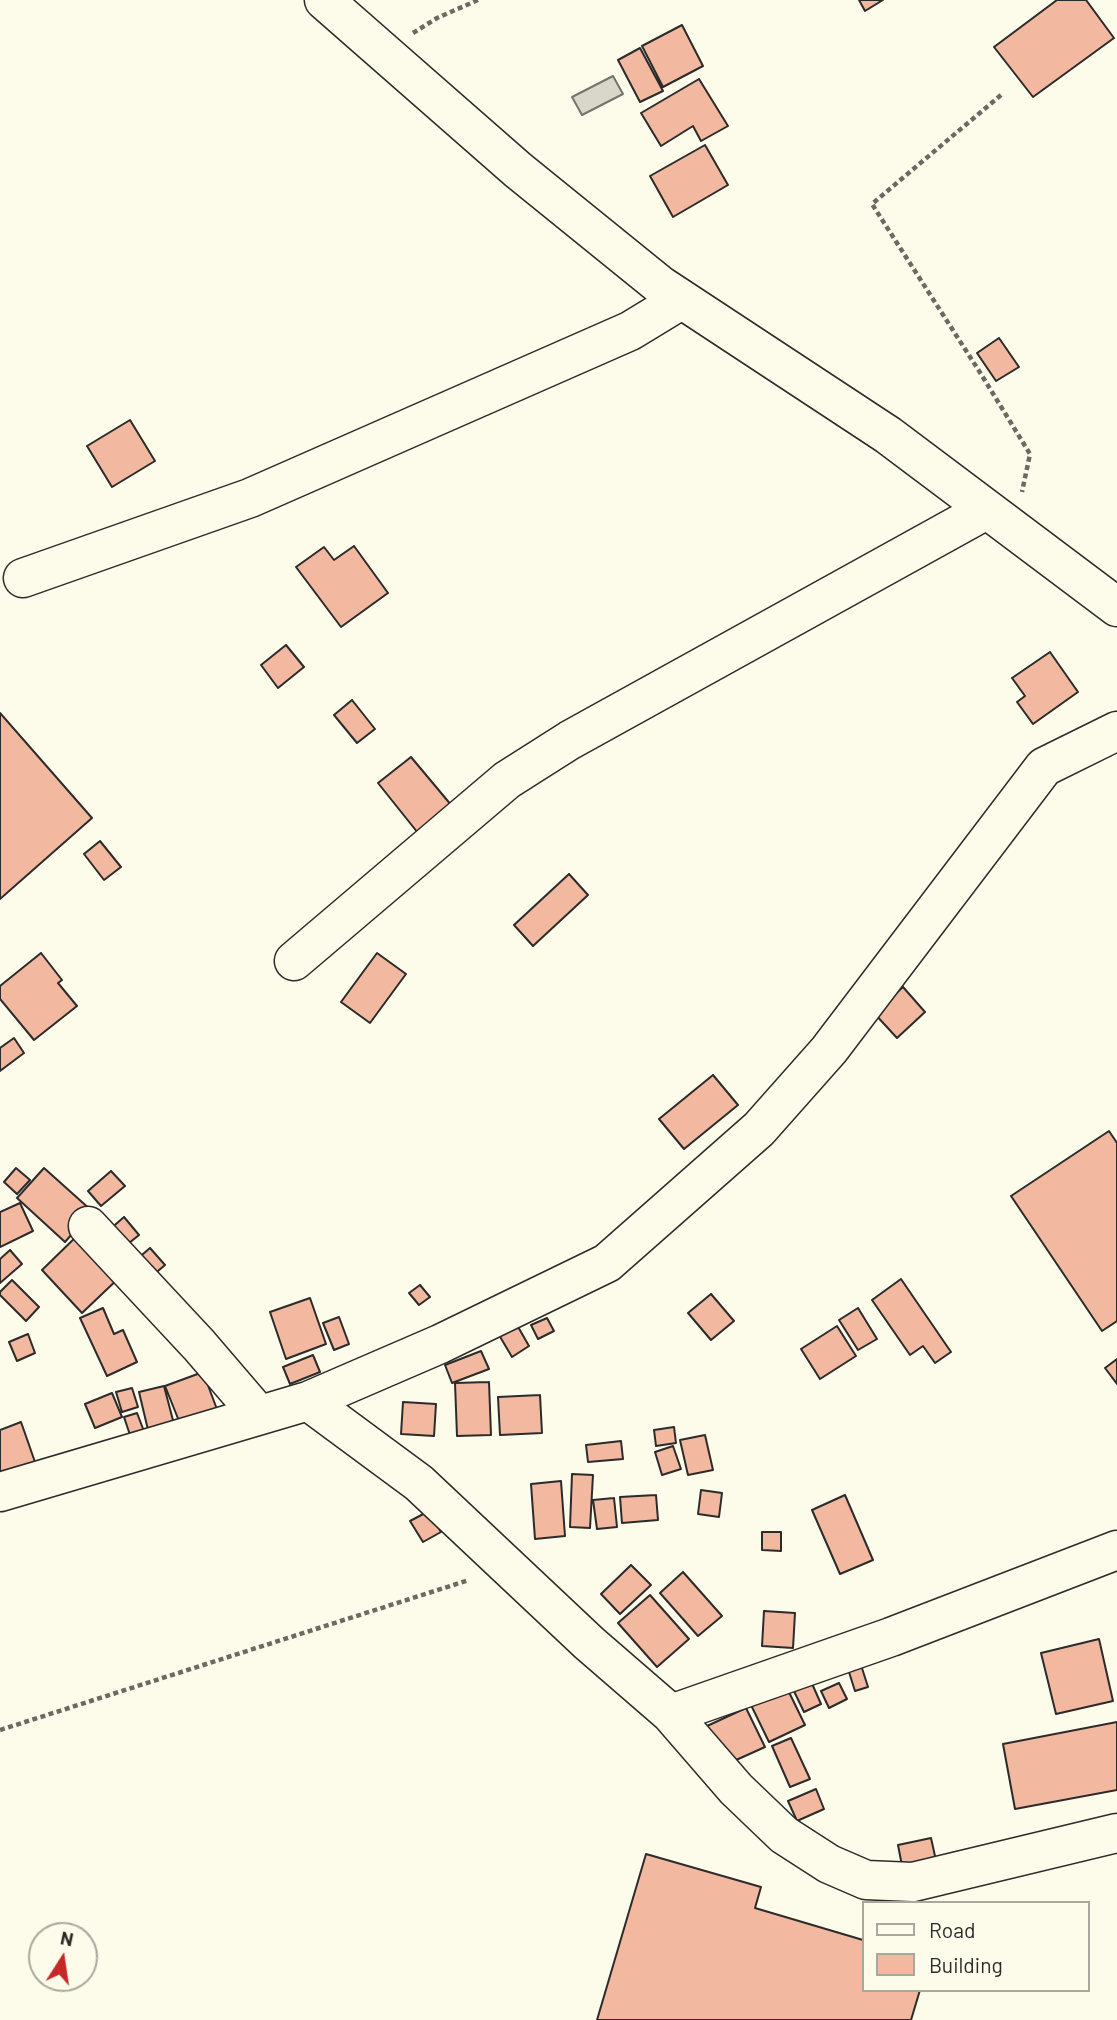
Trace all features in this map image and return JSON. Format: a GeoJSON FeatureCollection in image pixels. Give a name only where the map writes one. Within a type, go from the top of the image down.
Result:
{"type":"FeatureCollection","features":[{"type":"Feature","properties":{"kind":"street"},"geometry":{"type":"LineString","coordinates":[[324,0],[518,170],[681,300],[888,435],[1117,607]]}},
{"type":"Feature","properties":{"kind":"street"},"geometry":{"type":"LineString","coordinates":[[23,578],[250,498],[630,331],[681,300]]}},
{"type":"Feature","properties":{"kind":"street"},"geometry":{"type":"LineString","coordinates":[[294,961],[507,780],[570,740],[1000,520]]}},
{"type":"Feature","properties":{"kind":"street"},"geometry":{"type":"LineString","coordinates":[[0,1492],[308,1401],[440,1344],[607,1263],[759,1129],[829,1050],[1044,767],[1117,731]]}},
{"type":"Feature","properties":{"kind":"street"},"geometry":{"type":"LineString","coordinates":[[88,1226],[199,1345],[259,1415]]}},
{"type":"Feature","properties":{"kind":"street"},"geometry":{"type":"LineString","coordinates":[[308,1401],[419,1483],[589,1643],[671,1714],[736,1789],[784,1835],[829,1864],[866,1880],[913,1882],[1117,1833]]}},
{"type":"Feature","properties":{"kind":"street"},"geometry":{"type":"LineString","coordinates":[[671,1714],[891,1637],[1117,1550]]}},
{"type":"Feature","properties":{"kind":"path"},"geometry":{"type":"LineString","coordinates":[[383,52],[437,18],[478,0]]}},
{"type":"Feature","properties":{"kind":"path"},"geometry":{"type":"LineString","coordinates":[[1000,520],[1030,454],[872,205],[1001,95]]}},
{"type":"Feature","properties":{"kind":"path"},"geometry":{"type":"LineString","coordinates":[[0,1730],[509,1567]]}},
{"type":"Feature","properties":{"kind":"shaded area"},"geometry":{"type":"Polygon","coordinates":[[[613,76],[623,94],[582,115],[572,97],[613,76]]]}},
{"type":"Feature","properties":{"kind":"building"},"geometry":{"type":"Polygon","coordinates":[[[859,0],[883,0],[865,11],[859,0]]]}},
{"type":"Feature","properties":{"kind":"building"},"geometry":{"type":"Polygon","coordinates":[[[1057,0],[1086,0],[1114,38],[1033,97],[994,47],[1057,0]]]}},
{"type":"Feature","properties":{"kind":"building"},"geometry":{"type":"Polygon","coordinates":[[[682,25],[703,66],[663,87],[642,46],[682,25]]]}},
{"type":"Feature","properties":{"kind":"building"},"geometry":{"type":"Polygon","coordinates":[[[640,48],[663,91],[640,102],[618,60],[640,48]]]}},
{"type":"Feature","properties":{"kind":"building"},"geometry":{"type":"Polygon","coordinates":[[[699,79],[728,126],[701,141],[693,126],[661,146],[641,113],[699,79]]]}},
{"type":"Feature","properties":{"kind":"building"},"geometry":{"type":"Polygon","coordinates":[[[705,145],[728,185],[673,217],[650,176],[705,145]]]}},
{"type":"Feature","properties":{"kind":"building"},"geometry":{"type":"Polygon","coordinates":[[[999,338],[1019,367],[996,381],[977,353],[999,338]]]}},
{"type":"Feature","properties":{"kind":"building"},"geometry":{"type":"Polygon","coordinates":[[[130,420],[155,461],[112,487],[87,446],[130,420]]]}},
{"type":"Feature","properties":{"kind":"building"},"geometry":{"type":"Polygon","coordinates":[[[354,546],[388,593],[341,627],[296,567],[324,547],[334,560],[354,546]]]}},
{"type":"Feature","properties":{"kind":"building"},"geometry":{"type":"Polygon","coordinates":[[[286,645],[304,667],[278,688],[261,665],[286,645]]]}},
{"type":"Feature","properties":{"kind":"building"},"geometry":{"type":"Polygon","coordinates":[[[1050,652],[1078,692],[1033,724],[1017,702],[1025,696],[1012,678],[1050,652]]]}},
{"type":"Feature","properties":{"kind":"building"},"geometry":{"type":"Polygon","coordinates":[[[352,700],[375,729],[357,743],[334,715],[352,700]]]}},
{"type":"Feature","properties":{"kind":"building"},"geometry":{"type":"Polygon","coordinates":[[[0,713],[92,818],[0,899],[0,713]]]}},
{"type":"Feature","properties":{"kind":"building"},"geometry":{"type":"Polygon","coordinates":[[[411,757],[452,806],[418,833],[378,783],[411,757]]]}},
{"type":"Feature","properties":{"kind":"building"},"geometry":{"type":"Polygon","coordinates":[[[100,841],[121,867],[104,880],[84,854],[100,841]]]}},
{"type":"Feature","properties":{"kind":"building"},"geometry":{"type":"Polygon","coordinates":[[[569,874],[588,895],[533,946],[514,925],[569,874]]]}},
{"type":"Feature","properties":{"kind":"building"},"geometry":{"type":"Polygon","coordinates":[[[41,953],[62,980],[58,983],[77,1006],[34,1040],[0,999],[0,986],[41,953]]]}},
{"type":"Feature","properties":{"kind":"building"},"geometry":{"type":"Polygon","coordinates":[[[377,953],[406,974],[370,1023],[341,1002],[377,953]]]}},
{"type":"Feature","properties":{"kind":"building"},"geometry":{"type":"Polygon","coordinates":[[[903,987],[925,1012],[897,1038],[874,1013],[903,987]]]}},
{"type":"Feature","properties":{"kind":"building"},"geometry":{"type":"Polygon","coordinates":[[[14,1038],[24,1053],[0,1071],[0,1048],[14,1038]]]}},
{"type":"Feature","properties":{"kind":"building"},"geometry":{"type":"Polygon","coordinates":[[[713,1075],[738,1105],[684,1149],[659,1119],[713,1075]]]}},
{"type":"Feature","properties":{"kind":"building"},"geometry":{"type":"Polygon","coordinates":[[[1109,1131],[1117,1143],[1117,1321],[1102,1331],[1011,1196],[1109,1131]]]}},
{"type":"Feature","properties":{"kind":"building"},"geometry":{"type":"Polygon","coordinates":[[[16,1168],[30,1180],[17,1194],[4,1182],[16,1168]]]}},
{"type":"Feature","properties":{"kind":"building"},"geometry":{"type":"Polygon","coordinates":[[[44,1168],[92,1211],[65,1242],[17,1198],[44,1168]]]}},
{"type":"Feature","properties":{"kind":"building"},"geometry":{"type":"Polygon","coordinates":[[[111,1171],[125,1186],[101,1206],[88,1191],[111,1171]]]}},
{"type":"Feature","properties":{"kind":"building"},"geometry":{"type":"Polygon","coordinates":[[[20,1203],[33,1231],[0,1247],[0,1212],[20,1203]]]}},
{"type":"Feature","properties":{"kind":"building"},"geometry":{"type":"Polygon","coordinates":[[[124,1217],[139,1235],[123,1248],[108,1231],[124,1217]]]}},
{"type":"Feature","properties":{"kind":"building"},"geometry":{"type":"Polygon","coordinates":[[[81,1232],[122,1275],[82,1313],[42,1270],[81,1232]]]}},
{"type":"Feature","properties":{"kind":"building"},"geometry":{"type":"Polygon","coordinates":[[[150,1248],[165,1265],[151,1277],[136,1260],[150,1248]]]}},
{"type":"Feature","properties":{"kind":"building"},"geometry":{"type":"Polygon","coordinates":[[[10,1250],[22,1264],[0,1283],[0,1259],[10,1250]]]}},
{"type":"Feature","properties":{"kind":"building"},"geometry":{"type":"Polygon","coordinates":[[[901,1279],[951,1352],[935,1363],[923,1346],[910,1355],[872,1300],[901,1279]]]}},
{"type":"Feature","properties":{"kind":"building"},"geometry":{"type":"Polygon","coordinates":[[[12,1280],[39,1307],[26,1321],[0,1295],[12,1280]]]}},
{"type":"Feature","properties":{"kind":"building"},"geometry":{"type":"Polygon","coordinates":[[[420,1285],[430,1297],[419,1305],[409,1293],[420,1285]]]}},
{"type":"Feature","properties":{"kind":"building"},"geometry":{"type":"Polygon","coordinates":[[[711,1294],[734,1321],[711,1340],[688,1313],[711,1294]]]}},
{"type":"Feature","properties":{"kind":"building"},"geometry":{"type":"Polygon","coordinates":[[[310,1298],[326,1344],[286,1359],[270,1312],[310,1298]]]}},
{"type":"Feature","properties":{"kind":"building"},"geometry":{"type":"Polygon","coordinates":[[[103,1308],[114,1334],[123,1330],[137,1362],[107,1376],[80,1318],[103,1308]]]}},
{"type":"Feature","properties":{"kind":"building"},"geometry":{"type":"Polygon","coordinates":[[[858,1308],[877,1339],[858,1350],[839,1320],[858,1308]]]}},
{"type":"Feature","properties":{"kind":"building"},"geometry":{"type":"Polygon","coordinates":[[[339,1317],[349,1344],[334,1350],[323,1323],[339,1317]]]}},
{"type":"Feature","properties":{"kind":"building"},"geometry":{"type":"Polygon","coordinates":[[[547,1318],[554,1331],[538,1339],[531,1325],[547,1318]]]}},
{"type":"Feature","properties":{"kind":"building"},"geometry":{"type":"Polygon","coordinates":[[[517,1325],[529,1346],[512,1357],[499,1335],[517,1325]]]}},
{"type":"Feature","properties":{"kind":"building"},"geometry":{"type":"Polygon","coordinates":[[[837,1326],[856,1356],[820,1379],[801,1349],[837,1326]]]}},
{"type":"Feature","properties":{"kind":"building"},"geometry":{"type":"Polygon","coordinates":[[[28,1334],[35,1353],[17,1361],[9,1342],[28,1334]]]}},
{"type":"Feature","properties":{"kind":"building"},"geometry":{"type":"Polygon","coordinates":[[[481,1351],[489,1369],[452,1383],[445,1365],[481,1351]]]}},
{"type":"Feature","properties":{"kind":"building"},"geometry":{"type":"Polygon","coordinates":[[[313,1355],[320,1372],[290,1384],[283,1367],[313,1355]]]}},
{"type":"Feature","properties":{"kind":"building"},"geometry":{"type":"Polygon","coordinates":[[[1117,1359],[1117,1384],[1105,1368],[1117,1359]]]}},
{"type":"Feature","properties":{"kind":"building"},"geometry":{"type":"Polygon","coordinates":[[[203,1372],[218,1412],[181,1426],[165,1386],[203,1372]]]}},
{"type":"Feature","properties":{"kind":"building"},"geometry":{"type":"Polygon","coordinates":[[[489,1382],[491,1435],[457,1436],[455,1383],[489,1382]]]}},
{"type":"Feature","properties":{"kind":"building"},"geometry":{"type":"Polygon","coordinates":[[[164,1386],[175,1428],[149,1434],[139,1392],[164,1386]]]}},
{"type":"Feature","properties":{"kind":"building"},"geometry":{"type":"Polygon","coordinates":[[[132,1388],[138,1407],[122,1412],[116,1392],[132,1388]]]}},
{"type":"Feature","properties":{"kind":"building"},"geometry":{"type":"Polygon","coordinates":[[[112,1393],[122,1417],[95,1428],[85,1404],[112,1393]]]}},
{"type":"Feature","properties":{"kind":"building"},"geometry":{"type":"Polygon","coordinates":[[[540,1395],[542,1433],[500,1435],[498,1397],[540,1395]]]}},
{"type":"Feature","properties":{"kind":"building"},"geometry":{"type":"Polygon","coordinates":[[[403,1402],[436,1404],[434,1436],[401,1434],[403,1402]]]}},
{"type":"Feature","properties":{"kind":"building"},"geometry":{"type":"Polygon","coordinates":[[[137,1413],[145,1434],[131,1438],[124,1417],[137,1413]]]}},
{"type":"Feature","properties":{"kind":"building"},"geometry":{"type":"Polygon","coordinates":[[[21,1422],[35,1462],[0,1475],[0,1430],[21,1422]]]}},
{"type":"Feature","properties":{"kind":"building"},"geometry":{"type":"Polygon","coordinates":[[[674,1427],[676,1443],[656,1446],[654,1430],[674,1427]]]}},
{"type":"Feature","properties":{"kind":"building"},"geometry":{"type":"Polygon","coordinates":[[[705,1435],[713,1470],[688,1475],[680,1440],[705,1435]]]}},
{"type":"Feature","properties":{"kind":"building"},"geometry":{"type":"Polygon","coordinates":[[[621,1441],[623,1459],[588,1462],[586,1445],[621,1441]]]}},
{"type":"Feature","properties":{"kind":"building"},"geometry":{"type":"Polygon","coordinates":[[[673,1446],[681,1469],[662,1475],[655,1452],[673,1446]]]}},
{"type":"Feature","properties":{"kind":"building"},"geometry":{"type":"Polygon","coordinates":[[[572,1474],[593,1475],[590,1528],[570,1527],[572,1474]]]}},
{"type":"Feature","properties":{"kind":"building"},"geometry":{"type":"Polygon","coordinates":[[[561,1481],[565,1536],[535,1539],[531,1484],[561,1481]]]}},
{"type":"Feature","properties":{"kind":"building"},"geometry":{"type":"Polygon","coordinates":[[[701,1490],[722,1493],[719,1517],[698,1514],[701,1490]]]}},
{"type":"Feature","properties":{"kind":"building"},"geometry":{"type":"Polygon","coordinates":[[[656,1495],[658,1520],[622,1523],[620,1497],[656,1495]]]}},
{"type":"Feature","properties":{"kind":"building"},"geometry":{"type":"Polygon","coordinates":[[[845,1495],[873,1560],[840,1574],[812,1510],[845,1495]]]}},
{"type":"Feature","properties":{"kind":"building"},"geometry":{"type":"Polygon","coordinates":[[[614,1498],[617,1527],[597,1529],[593,1500],[614,1498]]]}},
{"type":"Feature","properties":{"kind":"building"},"geometry":{"type":"Polygon","coordinates":[[[429,1511],[441,1532],[423,1542],[410,1521],[429,1511]]]}},
{"type":"Feature","properties":{"kind":"building"},"geometry":{"type":"Polygon","coordinates":[[[762,1532],[781,1532],[781,1551],[762,1550],[762,1532]]]}},
{"type":"Feature","properties":{"kind":"building"},"geometry":{"type":"Polygon","coordinates":[[[631,1565],[651,1585],[620,1614],[601,1594],[631,1565]]]}},
{"type":"Feature","properties":{"kind":"building"},"geometry":{"type":"Polygon","coordinates":[[[683,1572],[722,1616],[698,1636],[660,1593],[683,1572]]]}},
{"type":"Feature","properties":{"kind":"building"},"geometry":{"type":"Polygon","coordinates":[[[650,1595],[689,1639],[657,1667],[618,1623],[650,1595]]]}},
{"type":"Feature","properties":{"kind":"building"},"geometry":{"type":"Polygon","coordinates":[[[764,1611],[795,1613],[793,1648],[762,1646],[764,1611]]]}},
{"type":"Feature","properties":{"kind":"building"},"geometry":{"type":"Polygon","coordinates":[[[1099,1639],[1113,1701],[1056,1714],[1041,1653],[1099,1639]]]}},
{"type":"Feature","properties":{"kind":"building"},"geometry":{"type":"Polygon","coordinates":[[[861,1665],[868,1687],[855,1691],[848,1669],[861,1665]]]}},
{"type":"Feature","properties":{"kind":"building"},"geometry":{"type":"Polygon","coordinates":[[[810,1679],[821,1704],[804,1712],[792,1687],[810,1679]]]}},
{"type":"Feature","properties":{"kind":"building"},"geometry":{"type":"Polygon","coordinates":[[[839,1683],[847,1699],[829,1708],[821,1691],[839,1683]]]}},
{"type":"Feature","properties":{"kind":"building"},"geometry":{"type":"Polygon","coordinates":[[[786,1686],[805,1725],[769,1742],[750,1703],[786,1686]]]}},
{"type":"Feature","properties":{"kind":"building"},"geometry":{"type":"Polygon","coordinates":[[[746,1708],[765,1747],[725,1765],[707,1726],[746,1708]]]}},
{"type":"Feature","properties":{"kind":"building"},"geometry":{"type":"Polygon","coordinates":[[[1117,1722],[1117,1790],[1015,1809],[1003,1744],[1117,1722]]]}},
{"type":"Feature","properties":{"kind":"building"},"geometry":{"type":"Polygon","coordinates":[[[791,1738],[810,1779],[790,1787],[772,1746],[791,1738]]]}},
{"type":"Feature","properties":{"kind":"building"},"geometry":{"type":"Polygon","coordinates":[[[816,1789],[824,1809],[797,1821],[788,1801],[816,1789]]]}},
{"type":"Feature","properties":{"kind":"building"},"geometry":{"type":"Polygon","coordinates":[[[931,1838],[937,1865],[903,1871],[898,1845],[931,1838]]]}},
{"type":"Feature","properties":{"kind":"building"},"geometry":{"type":"Polygon","coordinates":[[[646,1854],[761,1887],[755,1908],[862,1940],[862,1992],[919,1992],[911,2020],[597,2020],[646,1854]]]}}]}
